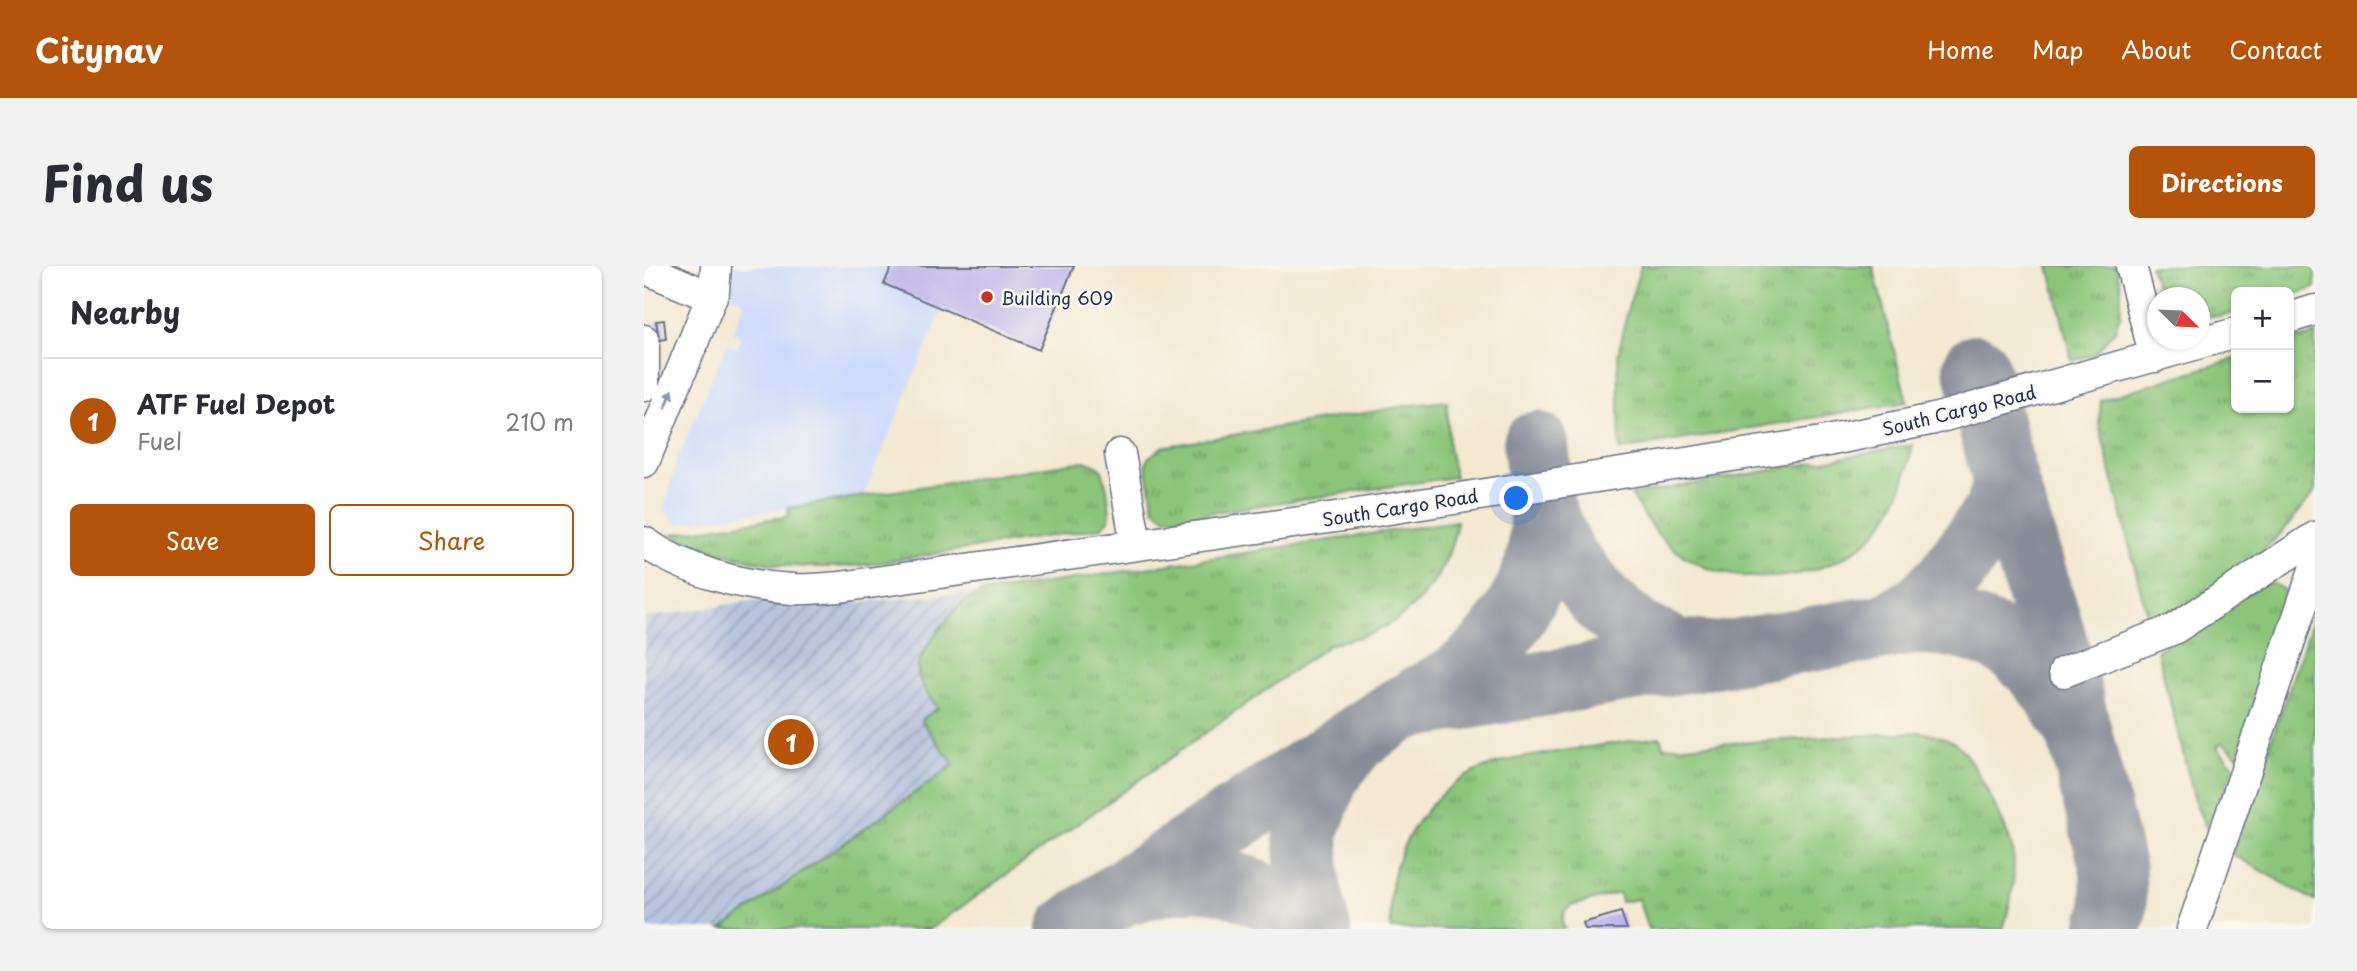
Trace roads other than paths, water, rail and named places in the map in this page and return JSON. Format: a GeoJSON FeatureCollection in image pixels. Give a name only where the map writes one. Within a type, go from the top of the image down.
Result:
{"type":"FeatureCollection","features":[{"type":"Feature","properties":{"kind":"lane"},"geometry":{"type":"LineString","coordinates":[[644,462],[714,290],[716,266]]}},
{"type":"Feature","properties":{"kind":"lane"},"geometry":{"type":"LineString","coordinates":[[2131,266],[2155,357]]}},
{"type":"Feature","properties":{"kind":"lane"},"geometry":{"type":"LineString","coordinates":[[644,268],[711,297]]}},
{"type":"Feature","properties":{"kind":"lane"},"geometry":{"type":"LineString","coordinates":[[2294,316],[2315,310]]}},
{"type":"Feature","properties":{"kind":"lane","name":"South Cargo Road"},"geometry":{"type":"LineString","coordinates":[[644,542],[676,561],[737,582],[792,589],[840,587],[1350,515],[1822,442],[1934,419],[2231,334]]}},
{"type":"Feature","properties":{"kind":"lane"},"geometry":{"type":"LineString","coordinates":[[644,340],[644,386]]}},
{"type":"Feature","properties":{"kind":"lane"},"geometry":{"type":"LineString","coordinates":[[1120,454],[1136,544]]}},
{"type":"Feature","properties":{"kind":"lane"},"geometry":{"type":"LineString","coordinates":[[2064,672],[2174,629],[2315,537]]}},
{"type":"Feature","properties":{"kind":"lane"},"geometry":{"type":"LineString","coordinates":[[2192,929],[2315,567]]}},
{"type":"Feature","properties":{"kind":"place","name":"Building 609"},"geometry":{"type":"Point","coordinates":[987,297]}},
{"type":"Feature","properties":{"kind":"place","name":"ATF Fuel Depot"},"geometry":{"type":"Point","coordinates":[791,742]}}]}
